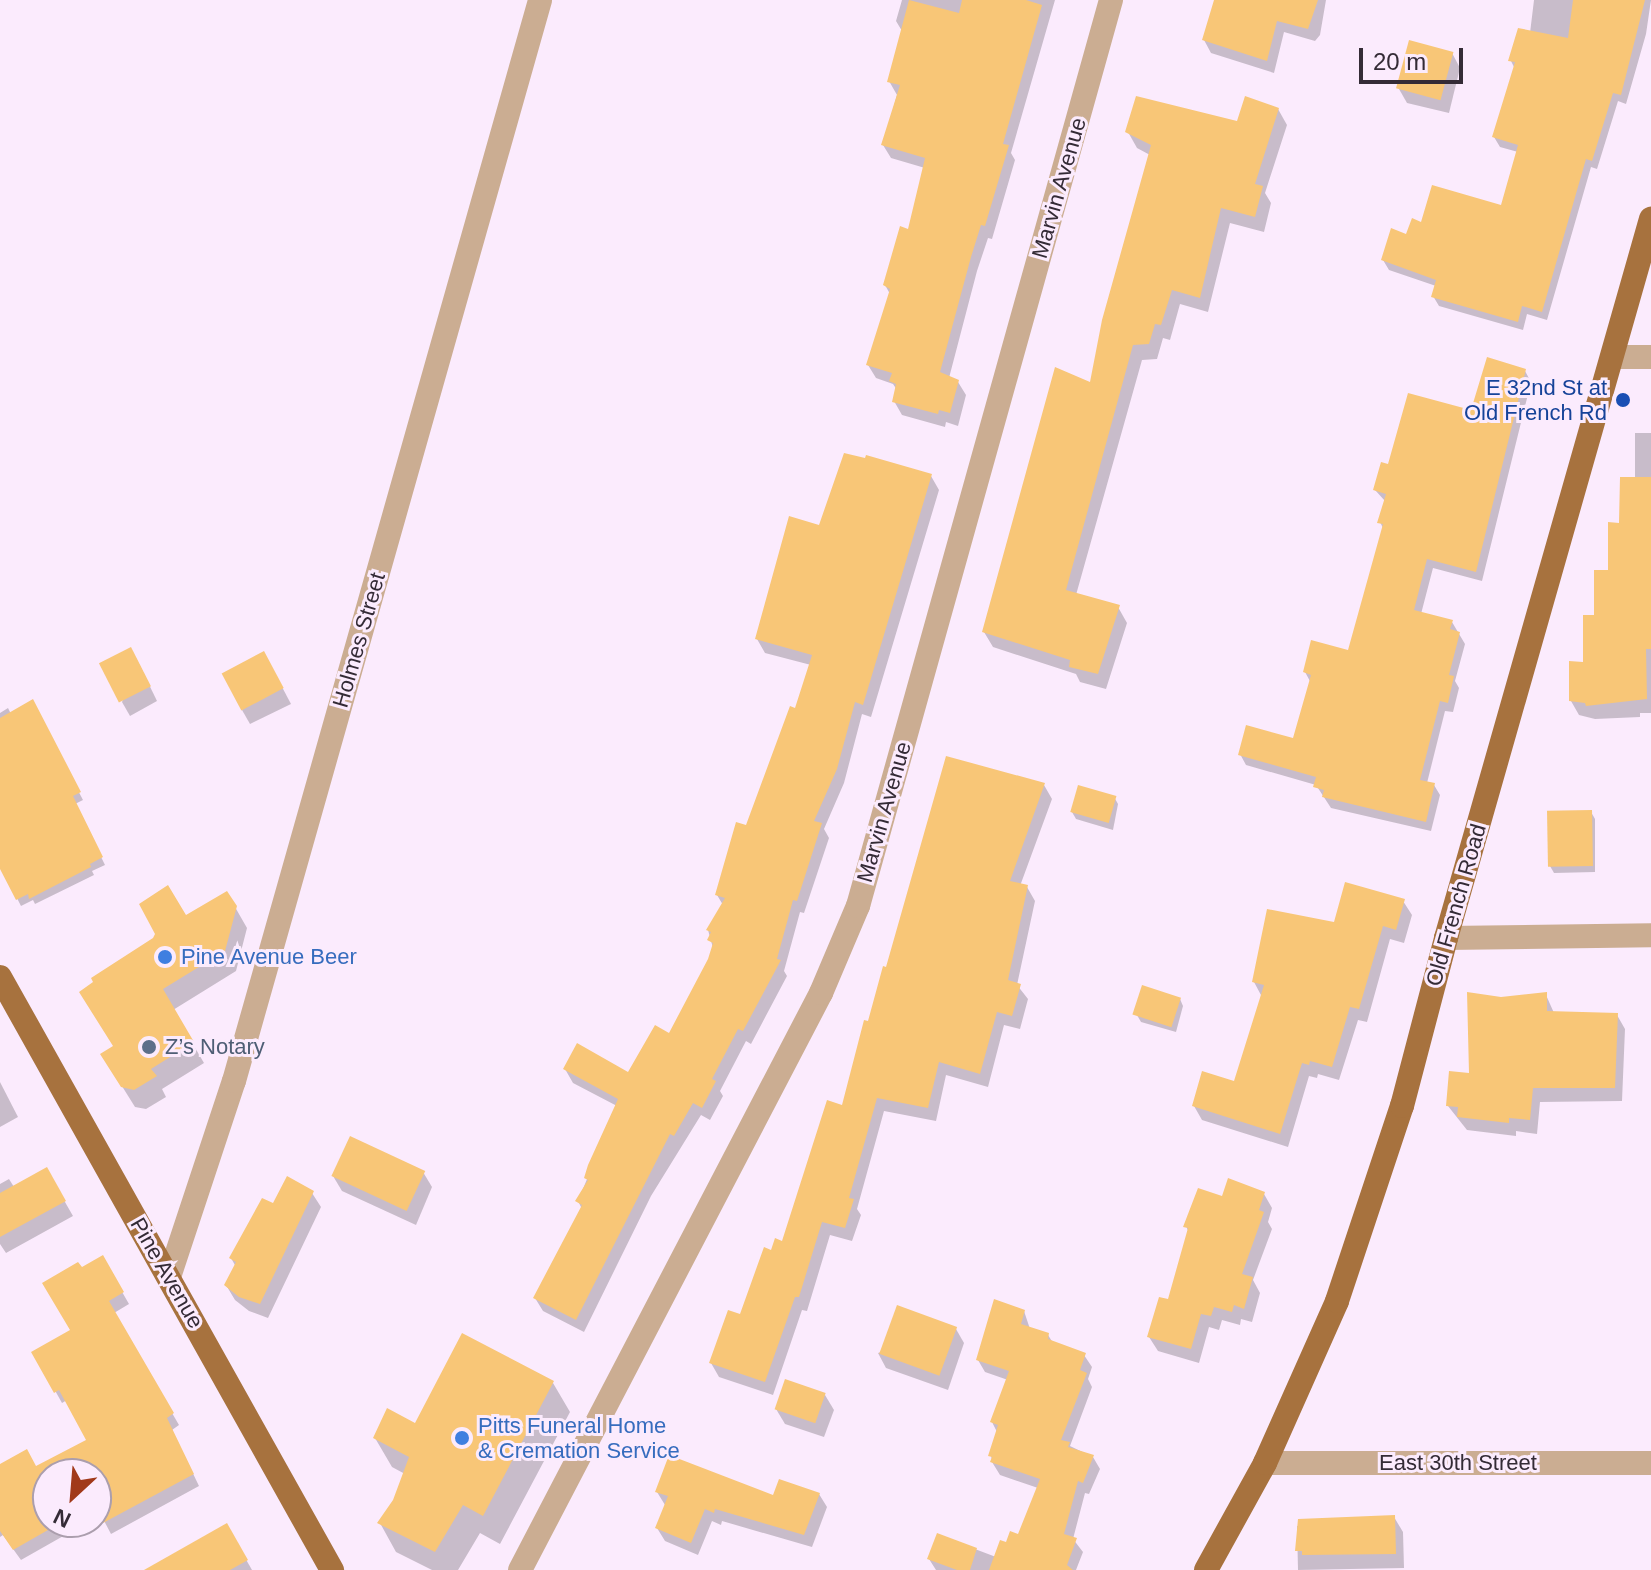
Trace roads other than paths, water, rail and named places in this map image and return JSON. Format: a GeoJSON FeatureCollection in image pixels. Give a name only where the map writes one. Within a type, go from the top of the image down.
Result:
{"type":"FeatureCollection","features":[{"type":"Feature","properties":{"kind":"main road","name":"Old French Road"},"geometry":{"type":"LineString","coordinates":[[1206,1570],[1265,1463],[1337,1301],[1402,1106],[1446,938],[1651,219]]}},
{"type":"Feature","properties":{"kind":"main road","name":"Pine Avenue"},"geometry":{"type":"LineString","coordinates":[[0,977],[332,1570]]}},
{"type":"Feature","properties":{"kind":"street","name":"Holmes Street"},"geometry":{"type":"LineString","coordinates":[[169,1277],[185,1237],[238,1066],[540,0]]}},
{"type":"Feature","properties":{"kind":"street","name":"Marvin Avenue"},"geometry":{"type":"LineString","coordinates":[[520,1570],[821,993],[858,906],[1111,0]]}},
{"type":"Feature","properties":{"kind":"street"},"geometry":{"type":"LineString","coordinates":[[1613,357],[1651,357]]}},
{"type":"Feature","properties":{"kind":"street"},"geometry":{"type":"LineString","coordinates":[[1446,938],[1651,935]]}},
{"type":"Feature","properties":{"kind":"street","name":"East 30th Street"},"geometry":{"type":"LineString","coordinates":[[1265,1463],[1651,1463]]}},
{"type":"Feature","properties":{"kind":"place","name":"E 32nd St at Old French Rd"},"geometry":{"type":"Point","coordinates":[1623,400]}},
{"type":"Feature","properties":{"kind":"place","name":"Pine Avenue Beer"},"geometry":{"type":"Point","coordinates":[165,957]}},
{"type":"Feature","properties":{"kind":"place","name":"Z’s Notary"},"geometry":{"type":"Point","coordinates":[149,1047]}},
{"type":"Feature","properties":{"kind":"place","name":"Pitts Funeral Home & Cremation Service"},"geometry":{"type":"Point","coordinates":[462,1438]}}]}
